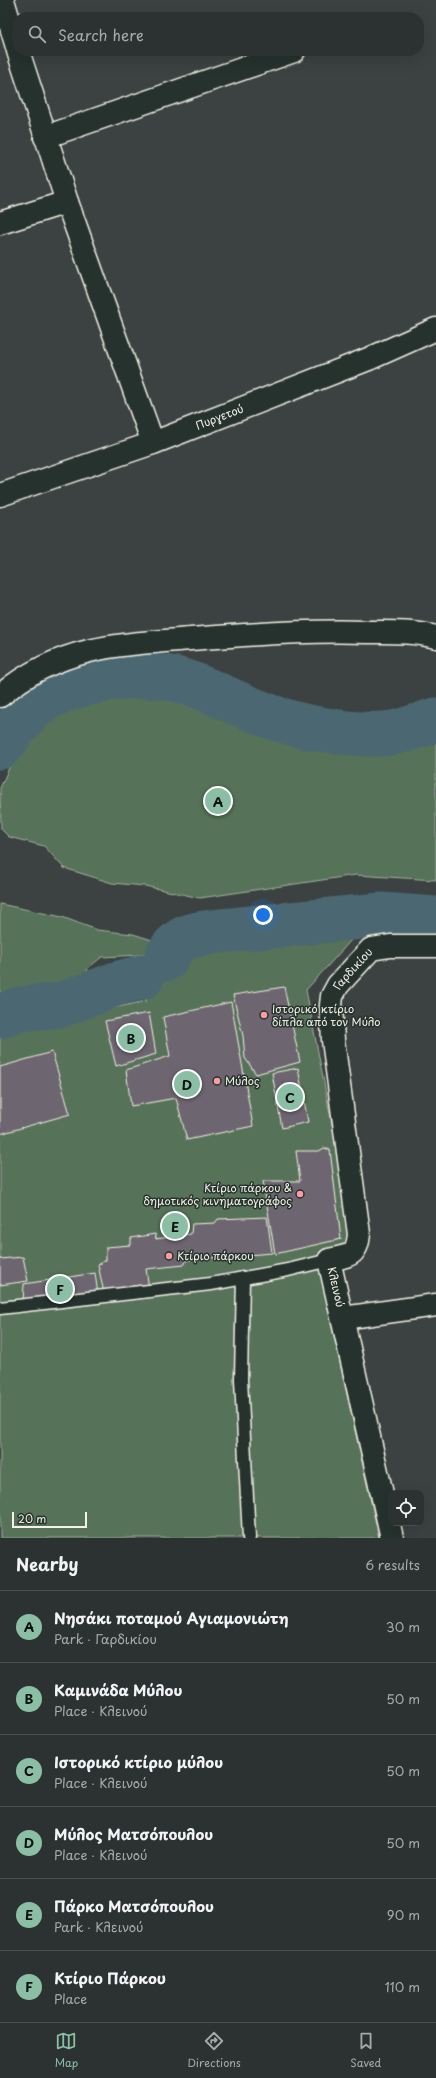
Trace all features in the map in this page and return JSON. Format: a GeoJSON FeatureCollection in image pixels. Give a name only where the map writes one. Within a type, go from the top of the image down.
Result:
{"type":"FeatureCollection","features":[{"type":"Feature","properties":{"kind":"street"},"geometry":{"type":"LineString","coordinates":[[3,0],[12,30]]}},
{"type":"Feature","properties":{"kind":"street"},"geometry":{"type":"LineString","coordinates":[[0,56],[12,53]]}},
{"type":"Feature","properties":{"kind":"street"},"geometry":{"type":"LineString","coordinates":[[20,56],[67,202],[153,443]]}},
{"type":"Feature","properties":{"kind":"street"},"geometry":{"type":"LineString","coordinates":[[45,138],[280,56]]}},
{"type":"Feature","properties":{"kind":"street"},"geometry":{"type":"LineString","coordinates":[[0,223],[67,202]]}},
{"type":"Feature","properties":{"kind":"street","name":"Πυργετού"},"geometry":{"type":"LineString","coordinates":[[0,495],[153,443],[435,331]]}},
{"type":"Feature","properties":{"kind":"street"},"geometry":{"type":"LineString","coordinates":[[0,696],[32,674],[56,662],[89,651],[114,647],[234,636],[328,632],[407,632],[436,637]]}},
{"type":"Feature","properties":{"kind":"street","name":"Γαρδικίου"},"geometry":{"type":"LineString","coordinates":[[331,1006],[332,996],[338,985],[371,949],[390,946],[436,946]]}},
{"type":"Feature","properties":{"kind":"street","name":"Κλεινού"},"geometry":{"type":"LineString","coordinates":[[331,1006],[333,1040],[359,1234],[355,1251],[351,1255],[329,1260],[392,1538]]}},
{"type":"Feature","properties":{"kind":"street"},"geometry":{"type":"LineString","coordinates":[[343,1318],[436,1305]]}},
{"type":"Feature","properties":{"kind":"lane"},"geometry":{"type":"LineString","coordinates":[[0,1308],[136,1294],[243,1278],[288,1270],[329,1260]]}},
{"type":"Feature","properties":{"kind":"lane"},"geometry":{"type":"LineString","coordinates":[[243,1278],[241,1379],[249,1538]]}},
{"type":"Feature","properties":{"kind":"green space"},"geometry":{"type":"Polygon","coordinates":[[[114,695],[165,697],[279,742],[352,751],[436,739],[436,880],[356,875],[200,898],[145,886],[112,883],[64,868],[44,846],[9,837],[1,829],[0,788],[17,750],[55,711],[114,695]]]}},
{"type":"Feature","properties":{"kind":"green space"},"geometry":{"type":"Polygon","coordinates":[[[0,904],[62,917],[97,930],[133,934],[152,940],[147,953],[140,955],[102,957],[88,969],[80,988],[69,998],[40,1003],[0,1004],[0,904]]]}},
{"type":"Feature","properties":{"kind":"green space"},"geometry":{"type":"Polygon","coordinates":[[[360,923],[362,928],[306,990],[350,1217],[351,1235],[331,1300],[330,1319],[379,1538],[0,1538],[0,1033],[146,1001],[140,964],[360,923]]]}},
{"type":"Feature","properties":{"kind":"building","name":"Ιστορικό κτίριο δίπλα από τον Μύλο"},"geometry":{"type":"Polygon","coordinates":[[[284,987],[300,1062],[256,1074],[245,1058],[243,1036],[233,995],[284,987]]]}},
{"type":"Feature","properties":{"kind":"building"},"geometry":{"type":"Polygon","coordinates":[[[231,1002],[253,1126],[187,1140],[176,1098],[131,1106],[126,1070],[170,1056],[163,1017],[231,1002]]]}},
{"type":"Feature","properties":{"kind":"building"},"geometry":{"type":"Polygon","coordinates":[[[149,1013],[156,1054],[116,1066],[105,1021],[149,1013]]]}},
{"type":"Feature","properties":{"kind":"building"},"geometry":{"type":"Polygon","coordinates":[[[52,1052],[70,1114],[0,1134],[0,1067],[52,1052]]]}},
{"type":"Feature","properties":{"kind":"building"},"geometry":{"type":"Polygon","coordinates":[[[298,1068],[308,1122],[282,1128],[272,1073],[298,1068]]]}},
{"type":"Feature","properties":{"kind":"building","name":"Κτίριο πάρκου & δημοτικός κινηματογράφος"},"geometry":{"type":"Polygon","coordinates":[[[324,1148],[330,1150],[341,1239],[275,1254],[263,1181],[300,1181],[296,1151],[319,1151],[324,1148]]]}},
{"type":"Feature","properties":{"kind":"building","name":"Κτίριο πάρκου"},"geometry":{"type":"Polygon","coordinates":[[[267,1217],[272,1253],[187,1260],[184,1265],[146,1269],[149,1288],[104,1293],[98,1265],[106,1260],[106,1247],[131,1245],[131,1238],[155,1234],[156,1239],[191,1234],[192,1224],[215,1223],[218,1219],[267,1217]]]}},
{"type":"Feature","properties":{"kind":"building"},"geometry":{"type":"Polygon","coordinates":[[[23,1257],[28,1281],[0,1285],[0,1259],[23,1257]]]}},
{"type":"Feature","properties":{"kind":"building"},"geometry":{"type":"Polygon","coordinates":[[[95,1273],[98,1295],[23,1302],[24,1284],[95,1273]]]}},
{"type":"Feature","properties":{"kind":"waterway"},"geometry":{"type":"LineString","coordinates":[[0,747],[27,714],[38,704],[52,696],[88,683],[129,677],[149,676],[183,681],[274,718],[326,730],[367,734],[392,733],[436,720]]}},
{"type":"Feature","properties":{"kind":"waterway"},"geometry":{"type":"LineString","coordinates":[[166,959],[176,944],[188,937],[203,933],[381,915],[436,919]]}},
{"type":"Feature","properties":{"kind":"waterway"},"geometry":{"type":"LineString","coordinates":[[0,1016],[20,1009],[61,1005],[116,984],[142,977]]}},
{"type":"Feature","properties":{"kind":"place","name":"Νησάκι ποταμού Αγιαμονιώτη"},"geometry":{"type":"Point","coordinates":[218,801]}},
{"type":"Feature","properties":{"kind":"place","name":"Ιστορικό κτίριο δίπλα από τον Μύλο"},"geometry":{"type":"Point","coordinates":[264,1015]}},
{"type":"Feature","properties":{"kind":"place","name":"Καμινάδα Μύλου"},"geometry":{"type":"Point","coordinates":[131,1038]}},
{"type":"Feature","properties":{"kind":"place","name":"Μύλος"},"geometry":{"type":"Point","coordinates":[217,1081]}},
{"type":"Feature","properties":{"kind":"place","name":"Μύλος Ματσόπουλου"},"geometry":{"type":"Point","coordinates":[187,1084]}},
{"type":"Feature","properties":{"kind":"place","name":"Ιστορικό κτίριο μύλου"},"geometry":{"type":"Point","coordinates":[290,1097]}},
{"type":"Feature","properties":{"kind":"place","name":"Κτίριο πάρκου & δημοτικός κινηματογράφος"},"geometry":{"type":"Point","coordinates":[300,1194]}},
{"type":"Feature","properties":{"kind":"place","name":"Πάρκο Ματσόπουλου"},"geometry":{"type":"Point","coordinates":[175,1226]}},
{"type":"Feature","properties":{"kind":"place","name":"Κτίριο πάρκου"},"geometry":{"type":"Point","coordinates":[169,1256]}},
{"type":"Feature","properties":{"kind":"place","name":"Κτίριο Πάρκου"},"geometry":{"type":"Point","coordinates":[60,1289]}}]}
